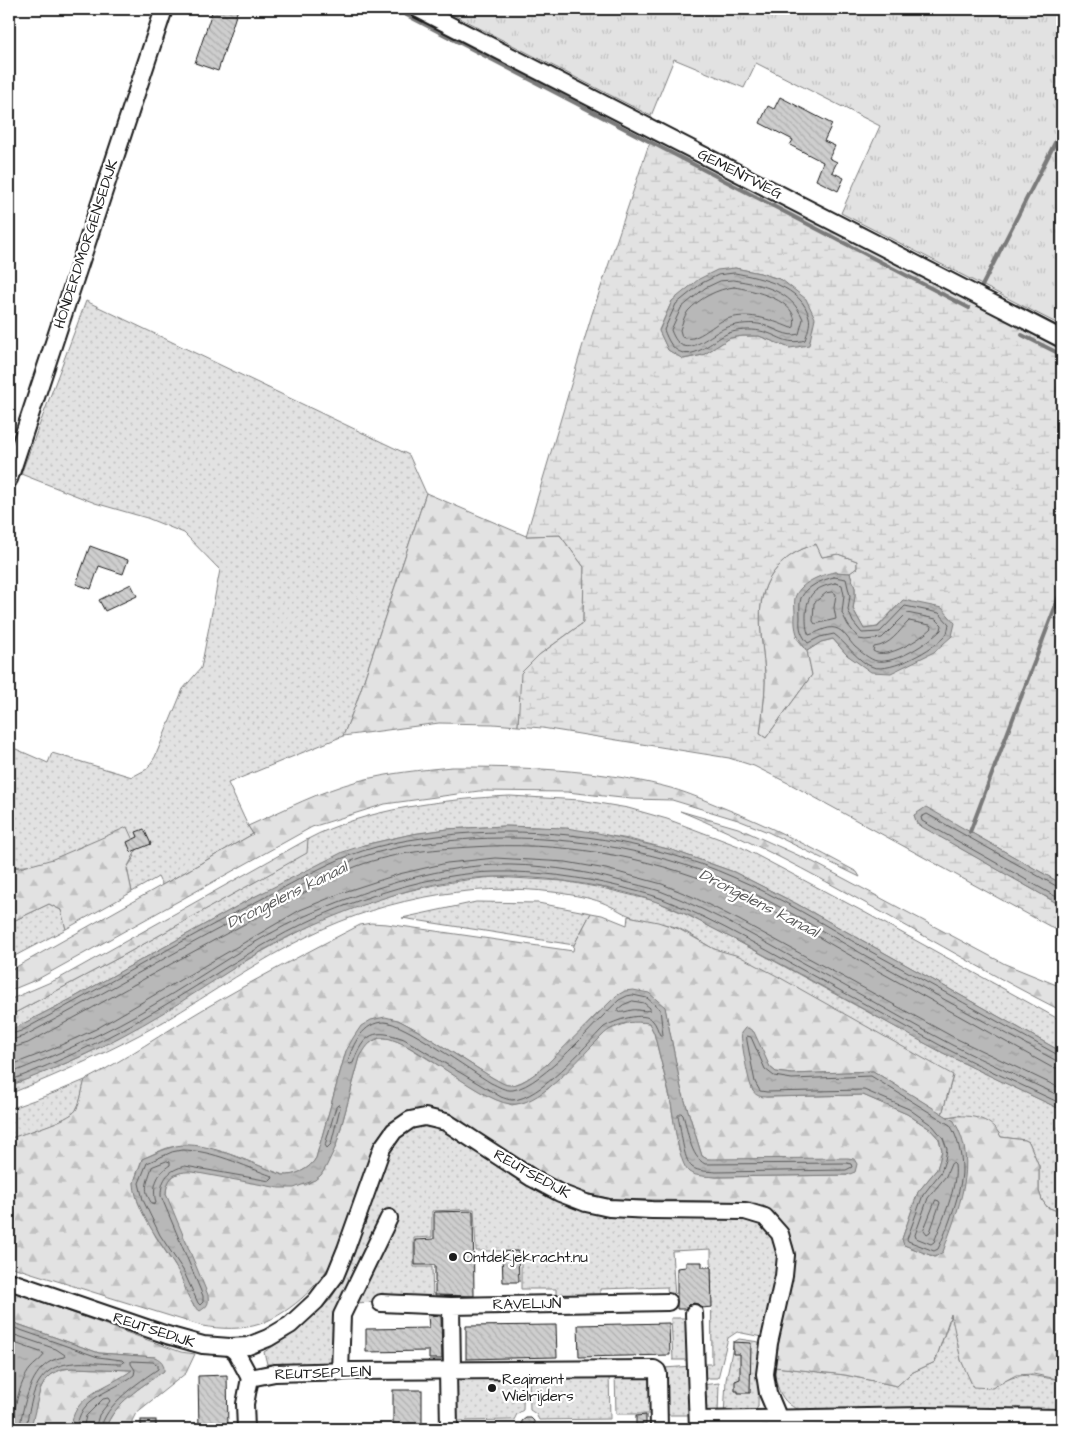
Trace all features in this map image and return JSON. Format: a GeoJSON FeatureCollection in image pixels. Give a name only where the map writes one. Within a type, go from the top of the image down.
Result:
{"type":"FeatureCollection","features":[{"type":"Feature","properties":{"kind":"street","name":"HONDERDMORGENSEDIJK"},"geometry":{"type":"LineString","coordinates":[[9,479],[164,9]]}},
{"type":"Feature","properties":{"kind":"street","name":"GEMENTWEG"},"geometry":{"type":"LineString","coordinates":[[418,9],[1062,339]]}},
{"type":"Feature","properties":{"kind":"street","name":"REUTSEDIJK"},"geometry":{"type":"LineString","coordinates":[[9,1281],[167,1335],[203,1345],[248,1346],[268,1338],[290,1325],[316,1300],[335,1276],[382,1148],[394,1131],[410,1120],[425,1117],[446,1122],[532,1178],[560,1193],[586,1203],[609,1208],[745,1211],[765,1218],[780,1234],[786,1255],[784,1276],[769,1343],[765,1374],[768,1394],[776,1412],[776,1424]]}},
{"type":"Feature","properties":{"kind":"street"},"geometry":{"type":"LineString","coordinates":[[340,1372],[342,1315],[389,1218]]}},
{"type":"Feature","properties":{"kind":"street","name":"RAVELIJN"},"geometry":{"type":"LineString","coordinates":[[381,1303],[451,1306],[668,1302]]}},
{"type":"Feature","properties":{"kind":"street"},"geometry":{"type":"LineString","coordinates":[[449,1429],[451,1306]]}},
{"type":"Feature","properties":{"kind":"street"},"geometry":{"type":"LineString","coordinates":[[694,1313],[698,1425],[721,1420],[776,1424],[923,1416],[1062,1418]]}},
{"type":"Feature","properties":{"kind":"street"},"geometry":{"type":"LineString","coordinates":[[230,1347],[236,1352],[250,1378],[245,1404],[246,1429]]}},
{"type":"Feature","properties":{"kind":"street","name":"REUTSEPLEIN"},"geometry":{"type":"LineString","coordinates":[[250,1378],[275,1374],[340,1372],[654,1369],[658,1374],[659,1429]]}},
{"type":"Feature","properties":{"kind":"green space"},"geometry":{"type":"Polygon","coordinates":[[[442,9],[1062,9],[1062,326],[841,213],[880,126],[756,63],[744,88],[674,59],[651,116],[442,9]]]}},
{"type":"Feature","properties":{"kind":"green space"},"geometry":{"type":"Polygon","coordinates":[[[654,138],[1062,345],[1062,884],[970,832],[914,815],[918,824],[1062,906],[1062,933],[754,766],[729,758],[542,728],[518,726],[521,673],[539,655],[583,623],[584,567],[560,535],[526,536],[592,314],[648,147],[654,138]],[[735,268],[672,301],[659,330],[668,350],[684,359],[703,355],[730,338],[743,336],[759,336],[790,348],[782,280],[735,268]],[[816,544],[797,552],[782,563],[766,585],[762,598],[760,625],[765,681],[760,734],[766,738],[812,675],[807,651],[821,642],[833,639],[847,655],[857,661],[903,600],[877,627],[864,629],[853,609],[855,588],[850,573],[857,568],[857,561],[838,554],[822,557],[816,544]]]}},
{"type":"Feature","properties":{"kind":"green space"},"geometry":{"type":"Polygon","coordinates":[[[86,301],[409,455],[426,493],[357,701],[343,736],[228,783],[253,834],[162,885],[158,877],[132,892],[127,868],[135,856],[85,844],[49,861],[28,866],[9,866],[9,746],[48,763],[52,753],[132,777],[147,769],[155,757],[183,689],[201,668],[220,570],[184,533],[147,518],[95,503],[21,474],[86,301]]]}},
{"type":"Feature","properties":{"kind":"green space"},"geometry":{"type":"Polygon","coordinates":[[[426,493],[526,536],[560,535],[584,567],[583,623],[539,655],[520,705],[518,726],[439,723],[343,736],[357,701],[426,493]]]}},
{"type":"Feature","properties":{"kind":"green space"},"geometry":{"type":"Polygon","coordinates":[[[817,544],[822,557],[838,554],[857,561],[857,568],[850,573],[834,572],[796,637],[807,651],[812,675],[766,738],[760,734],[765,681],[760,625],[762,598],[766,585],[782,562],[798,551],[817,544]]]}},
{"type":"Feature","properties":{"kind":"green space"},"geometry":{"type":"Polygon","coordinates":[[[452,767],[558,770],[637,780],[671,788],[775,830],[857,872],[860,877],[768,832],[738,820],[672,800],[631,799],[567,792],[479,791],[385,804],[312,827],[38,979],[9,991],[9,971],[253,834],[248,826],[316,795],[344,785],[393,774],[452,767]]]}},
{"type":"Feature","properties":{"kind":"green space"},"geometry":{"type":"Polygon","coordinates":[[[510,796],[580,800],[628,808],[667,819],[741,847],[1062,1021],[1062,1052],[797,904],[734,872],[672,850],[629,839],[566,829],[504,826],[448,829],[412,834],[364,845],[252,898],[73,998],[9,1031],[9,1016],[124,955],[306,853],[308,839],[354,820],[406,807],[510,796]]]}},
{"type":"Feature","properties":{"kind":"green space"},"geometry":{"type":"Polygon","coordinates":[[[680,811],[738,828],[813,862],[1005,964],[1062,986],[1062,1011],[826,881],[778,856],[680,811]]]}},
{"type":"Feature","properties":{"kind":"green space"},"geometry":{"type":"Polygon","coordinates":[[[127,827],[137,849],[127,868],[132,892],[66,929],[61,910],[49,904],[9,923],[9,866],[20,868],[53,859],[127,827]]]}},
{"type":"Feature","properties":{"kind":"green space"},"geometry":{"type":"Polygon","coordinates":[[[308,839],[307,853],[124,955],[9,1016],[9,1000],[60,978],[308,839]]]}},
{"type":"Feature","properties":{"kind":"green space"},"geometry":{"type":"Polygon","coordinates":[[[495,877],[563,881],[655,901],[730,937],[947,1055],[1062,1110],[1062,1213],[1047,1207],[1042,1200],[1039,1191],[1039,1166],[1029,1142],[1001,1137],[998,1132],[959,1115],[947,1117],[942,1114],[953,1076],[738,956],[712,948],[687,932],[666,924],[634,917],[591,899],[540,891],[506,889],[438,895],[372,910],[340,922],[272,955],[163,1022],[125,1042],[87,1061],[9,1094],[9,1086],[106,1044],[255,955],[328,918],[374,900],[422,888],[471,879],[495,877]]]}},
{"type":"Feature","properties":{"kind":"green space"},"geometry":{"type":"Polygon","coordinates":[[[476,902],[538,903],[591,913],[574,945],[402,918],[476,902]]]}},
{"type":"Feature","properties":{"kind":"green space"},"geometry":{"type":"Polygon","coordinates":[[[49,904],[61,910],[66,929],[9,959],[9,923],[49,904]]]}},
{"type":"Feature","properties":{"kind":"green space"},"geometry":{"type":"Polygon","coordinates":[[[591,913],[602,915],[627,925],[628,916],[658,922],[679,929],[714,949],[739,956],[777,976],[953,1075],[942,1114],[873,1071],[792,1074],[776,1072],[741,1033],[753,1091],[766,1097],[863,1095],[907,1114],[930,1129],[939,1139],[942,1150],[937,1169],[918,1192],[902,1239],[904,1245],[935,1257],[954,1121],[947,1117],[970,1116],[978,1118],[991,1125],[1001,1137],[1029,1142],[1039,1166],[1039,1191],[1042,1200],[1047,1207],[1062,1213],[1062,1380],[1033,1374],[1016,1375],[992,1388],[973,1387],[961,1360],[951,1314],[935,1362],[911,1373],[897,1386],[845,1375],[775,1367],[781,1327],[789,1238],[771,1210],[751,1202],[612,1199],[575,1191],[556,1183],[464,1123],[423,1109],[396,1119],[386,1126],[377,1139],[338,1251],[324,1274],[306,1295],[295,1304],[260,1324],[231,1328],[202,1326],[9,1266],[9,1139],[72,1114],[78,1107],[85,1080],[222,999],[360,925],[371,923],[573,951],[574,945],[591,913]],[[665,1008],[599,1012],[546,1066],[522,1082],[511,1085],[504,1084],[493,1078],[398,1020],[346,1051],[316,1158],[302,1171],[283,1175],[228,1154],[199,1147],[185,1146],[171,1147],[142,1159],[134,1182],[138,1202],[156,1237],[179,1272],[194,1307],[166,1194],[169,1181],[185,1171],[306,1185],[321,1175],[336,1146],[360,1057],[366,1046],[373,1041],[380,1038],[388,1038],[402,1043],[485,1094],[512,1105],[524,1102],[548,1089],[608,1030],[633,1021],[649,1023],[654,1033],[670,1098],[679,1150],[698,1175],[716,1177],[847,1175],[707,1159],[702,1156],[681,1088],[665,1008]]]}},
{"type":"Feature","properties":{"kind":"green space"},"geometry":{"type":"Polygon","coordinates":[[[85,1080],[79,1103],[72,1114],[35,1131],[9,1139],[9,1109],[85,1080]]]}},
{"type":"Feature","properties":{"kind":"green space"},"geometry":{"type":"Polygon","coordinates":[[[425,1125],[435,1126],[455,1137],[543,1194],[568,1205],[730,1217],[757,1223],[765,1229],[772,1239],[777,1250],[778,1262],[762,1337],[737,1332],[728,1338],[718,1378],[700,1378],[700,1364],[712,1364],[711,1249],[672,1251],[675,1298],[668,1298],[667,1287],[600,1289],[600,1299],[556,1299],[556,1289],[521,1289],[521,1251],[476,1251],[474,1209],[432,1211],[432,1237],[414,1238],[414,1267],[432,1267],[433,1300],[352,1303],[338,1364],[267,1364],[264,1352],[296,1332],[308,1321],[330,1300],[344,1278],[392,1143],[407,1131],[425,1125]]]}},
{"type":"Feature","properties":{"kind":"green space"},"geometry":{"type":"Polygon","coordinates":[[[9,1290],[181,1352],[195,1354],[186,1373],[136,1413],[132,1421],[133,1429],[105,1429],[109,1419],[122,1403],[164,1371],[155,1357],[99,1353],[9,1321],[9,1290]]]}},
{"type":"Feature","properties":{"kind":"green space"},"geometry":{"type":"Polygon","coordinates":[[[952,1313],[961,1360],[966,1370],[992,1388],[1011,1378],[1026,1375],[1062,1380],[1062,1415],[803,1411],[791,1405],[780,1393],[775,1377],[775,1367],[845,1375],[897,1386],[911,1373],[935,1362],[952,1313]]]}},
{"type":"Feature","properties":{"kind":"green space"},"geometry":{"type":"Polygon","coordinates":[[[671,1318],[689,1318],[691,1360],[673,1360],[671,1318]]]}},
{"type":"Feature","properties":{"kind":"green space"},"geometry":{"type":"Polygon","coordinates":[[[739,1339],[759,1342],[758,1407],[752,1415],[724,1416],[726,1380],[734,1342],[739,1339]]]}},
{"type":"Feature","properties":{"kind":"green space"},"geometry":{"type":"Polygon","coordinates":[[[693,1366],[692,1415],[664,1415],[664,1368],[693,1366]]]}},
{"type":"Feature","properties":{"kind":"green space"},"geometry":{"type":"Polygon","coordinates":[[[64,1369],[133,1370],[97,1390],[71,1426],[72,1429],[32,1429],[38,1397],[43,1384],[51,1375],[64,1369]]]}},
{"type":"Feature","properties":{"kind":"green space"},"geometry":{"type":"Polygon","coordinates":[[[654,1371],[655,1414],[616,1414],[615,1372],[654,1371]]]}},
{"type":"Feature","properties":{"kind":"green space"},"geometry":{"type":"Polygon","coordinates":[[[609,1373],[610,1419],[539,1420],[536,1414],[530,1410],[529,1374],[609,1373]]]}},
{"type":"Feature","properties":{"kind":"green space"},"geometry":{"type":"Polygon","coordinates":[[[524,1374],[523,1410],[517,1414],[514,1420],[456,1421],[452,1376],[524,1374]]]}},
{"type":"Feature","properties":{"kind":"green space"},"geometry":{"type":"Polygon","coordinates":[[[719,1383],[718,1415],[707,1414],[704,1409],[702,1385],[719,1383]]]}},
{"type":"Feature","properties":{"kind":"green space"},"geometry":{"type":"Polygon","coordinates":[[[1000,1424],[1062,1426],[1062,1429],[1001,1429],[1000,1424]]]}},
{"type":"Feature","properties":{"kind":"green space"},"geometry":{"type":"Polygon","coordinates":[[[610,1425],[610,1429],[539,1429],[540,1426],[610,1425]]]}},
{"type":"Feature","properties":{"kind":"green space"},"geometry":{"type":"Polygon","coordinates":[[[835,1426],[941,1427],[942,1429],[810,1429],[835,1426]]]}},
{"type":"Feature","properties":{"kind":"water"},"geometry":{"type":"Polygon","coordinates":[[[735,268],[782,280],[806,299],[815,318],[809,345],[790,348],[759,336],[743,336],[730,338],[703,355],[683,359],[668,350],[659,331],[672,301],[699,279],[717,270],[735,268]]]}},
{"type":"Feature","properties":{"kind":"water"},"geometry":{"type":"Polygon","coordinates":[[[834,572],[850,573],[855,588],[853,609],[864,629],[878,627],[903,600],[942,608],[955,623],[952,636],[934,652],[891,673],[871,672],[847,655],[833,639],[821,642],[807,651],[796,629],[795,598],[797,593],[806,584],[823,575],[834,572]]]}},
{"type":"Feature","properties":{"kind":"water"},"geometry":{"type":"Polygon","coordinates":[[[926,807],[1062,884],[1062,906],[917,824],[914,815],[926,807]]]}},
{"type":"Feature","properties":{"kind":"water","name":"Drongelens kanaal"},"geometry":{"type":"Polygon","coordinates":[[[504,826],[566,828],[598,833],[672,850],[734,872],[797,904],[1062,1052],[1062,1110],[916,1039],[769,958],[669,907],[635,895],[596,886],[514,877],[472,878],[424,887],[377,900],[332,917],[272,945],[124,1035],[67,1063],[9,1086],[9,1031],[73,998],[252,898],[343,852],[364,845],[412,834],[448,829],[504,826]]]}},
{"type":"Feature","properties":{"kind":"water"},"geometry":{"type":"Polygon","coordinates":[[[633,990],[649,993],[665,1007],[681,1088],[702,1156],[707,1159],[848,1158],[854,1159],[857,1164],[855,1172],[847,1175],[716,1177],[699,1176],[689,1172],[685,1167],[679,1149],[670,1097],[654,1033],[649,1023],[628,1023],[614,1027],[602,1036],[566,1073],[543,1092],[521,1103],[510,1104],[496,1100],[479,1091],[405,1045],[390,1039],[379,1038],[370,1043],[360,1057],[336,1146],[326,1167],[315,1180],[294,1188],[279,1188],[193,1172],[182,1172],[170,1179],[166,1194],[208,1295],[205,1308],[200,1311],[192,1303],[178,1271],[145,1218],[136,1195],[134,1184],[142,1159],[173,1147],[194,1145],[220,1151],[283,1175],[297,1173],[310,1165],[316,1158],[346,1051],[361,1026],[371,1020],[385,1017],[398,1020],[493,1078],[504,1084],[512,1085],[526,1080],[546,1065],[616,996],[625,991],[633,990]]]}},
{"type":"Feature","properties":{"kind":"water"},"geometry":{"type":"Polygon","coordinates":[[[745,1028],[754,1032],[770,1067],[776,1072],[792,1074],[873,1071],[954,1121],[962,1137],[966,1170],[964,1187],[943,1252],[935,1257],[904,1245],[902,1239],[918,1192],[937,1169],[942,1150],[939,1139],[930,1129],[907,1114],[863,1095],[766,1097],[757,1095],[751,1086],[746,1063],[741,1033],[745,1028]]]}},
{"type":"Feature","properties":{"kind":"water"},"geometry":{"type":"Polygon","coordinates":[[[9,1321],[99,1353],[155,1357],[162,1362],[164,1371],[122,1403],[109,1419],[105,1429],[72,1429],[73,1418],[77,1408],[84,1400],[132,1370],[62,1369],[52,1374],[40,1390],[32,1429],[9,1429],[9,1321]]]}},
{"type":"Feature","properties":{"kind":"building"},"geometry":{"type":"Polygon","coordinates":[[[213,9],[238,9],[218,71],[195,63],[213,9]]]}},
{"type":"Feature","properties":{"kind":"building"},"geometry":{"type":"Polygon","coordinates":[[[780,97],[832,124],[824,141],[835,146],[829,158],[837,162],[832,172],[844,178],[838,191],[816,180],[823,162],[790,145],[793,140],[760,123],[768,106],[774,109],[780,97]]]}},
{"type":"Feature","properties":{"kind":"building"},"geometry":{"type":"Polygon","coordinates":[[[90,546],[128,560],[123,574],[99,566],[91,589],[76,584],[90,546]]]}},
{"type":"Feature","properties":{"kind":"building"},"geometry":{"type":"Polygon","coordinates":[[[131,584],[137,596],[105,611],[99,600],[131,584]]]}},
{"type":"Feature","properties":{"kind":"building"},"geometry":{"type":"Polygon","coordinates":[[[144,829],[151,844],[131,852],[127,842],[138,837],[136,832],[144,829]]]}},
{"type":"Feature","properties":{"kind":"building"},"geometry":{"type":"Polygon","coordinates":[[[473,1211],[474,1296],[435,1295],[435,1265],[415,1265],[415,1240],[434,1239],[434,1212],[473,1211]]]}},
{"type":"Feature","properties":{"kind":"building"},"geometry":{"type":"Polygon","coordinates":[[[518,1251],[519,1282],[503,1282],[502,1252],[518,1251]]]}},
{"type":"Feature","properties":{"kind":"building"},"geometry":{"type":"Polygon","coordinates":[[[686,1262],[702,1262],[702,1267],[711,1267],[712,1307],[702,1308],[698,1304],[693,1303],[685,1309],[677,1309],[677,1268],[686,1267],[686,1262]]]}},
{"type":"Feature","properties":{"kind":"building"},"geometry":{"type":"Polygon","coordinates":[[[428,1315],[441,1316],[442,1359],[429,1359],[429,1351],[366,1352],[366,1329],[429,1328],[428,1315]]]}},
{"type":"Feature","properties":{"kind":"building"},"geometry":{"type":"Polygon","coordinates":[[[669,1323],[670,1355],[579,1357],[578,1325],[669,1323]]]}},
{"type":"Feature","properties":{"kind":"building"},"geometry":{"type":"Polygon","coordinates":[[[556,1325],[557,1357],[466,1359],[466,1326],[556,1325]]]}},
{"type":"Feature","properties":{"kind":"building"},"geometry":{"type":"Polygon","coordinates":[[[733,1342],[751,1343],[750,1393],[738,1393],[738,1391],[735,1391],[735,1381],[740,1379],[740,1354],[733,1354],[733,1342]]]}},
{"type":"Feature","properties":{"kind":"building"},"geometry":{"type":"Polygon","coordinates":[[[227,1375],[228,1429],[199,1429],[198,1376],[227,1375]]]}},
{"type":"Feature","properties":{"kind":"building"},"geometry":{"type":"Polygon","coordinates":[[[393,1390],[422,1390],[422,1429],[393,1429],[393,1390]]]}},
{"type":"Feature","properties":{"kind":"building"},"geometry":{"type":"Polygon","coordinates":[[[646,1415],[646,1425],[636,1425],[636,1416],[646,1415]]]}},
{"type":"Feature","properties":{"kind":"building"},"geometry":{"type":"Polygon","coordinates":[[[526,1418],[531,1418],[534,1421],[534,1429],[521,1429],[522,1421],[526,1418]]]}},
{"type":"Feature","properties":{"kind":"building"},"geometry":{"type":"Polygon","coordinates":[[[141,1420],[156,1420],[156,1429],[141,1429],[141,1420]]]}},
{"type":"Feature","properties":{"kind":"waterway"},"geometry":{"type":"LineString","coordinates":[[395,9],[969,308]]}},
{"type":"Feature","properties":{"kind":"waterway"},"geometry":{"type":"LineString","coordinates":[[982,286],[1062,129]]}},
{"type":"Feature","properties":{"kind":"waterway"},"geometry":{"type":"LineString","coordinates":[[1017,306],[1062,330]]}},
{"type":"Feature","properties":{"kind":"waterway"},"geometry":{"type":"LineString","coordinates":[[1022,335],[1062,355]]}},
{"type":"Feature","properties":{"kind":"waterway"},"geometry":{"type":"LineString","coordinates":[[970,832],[1062,589]]}},
{"type":"Feature","properties":{"kind":"place","name":"Ontdekjekracht.nu"},"geometry":{"type":"Point","coordinates":[453,1257]}},
{"type":"Feature","properties":{"kind":"place","name":"Regiment Wielrijders"},"geometry":{"type":"Point","coordinates":[492,1388]}}]}
